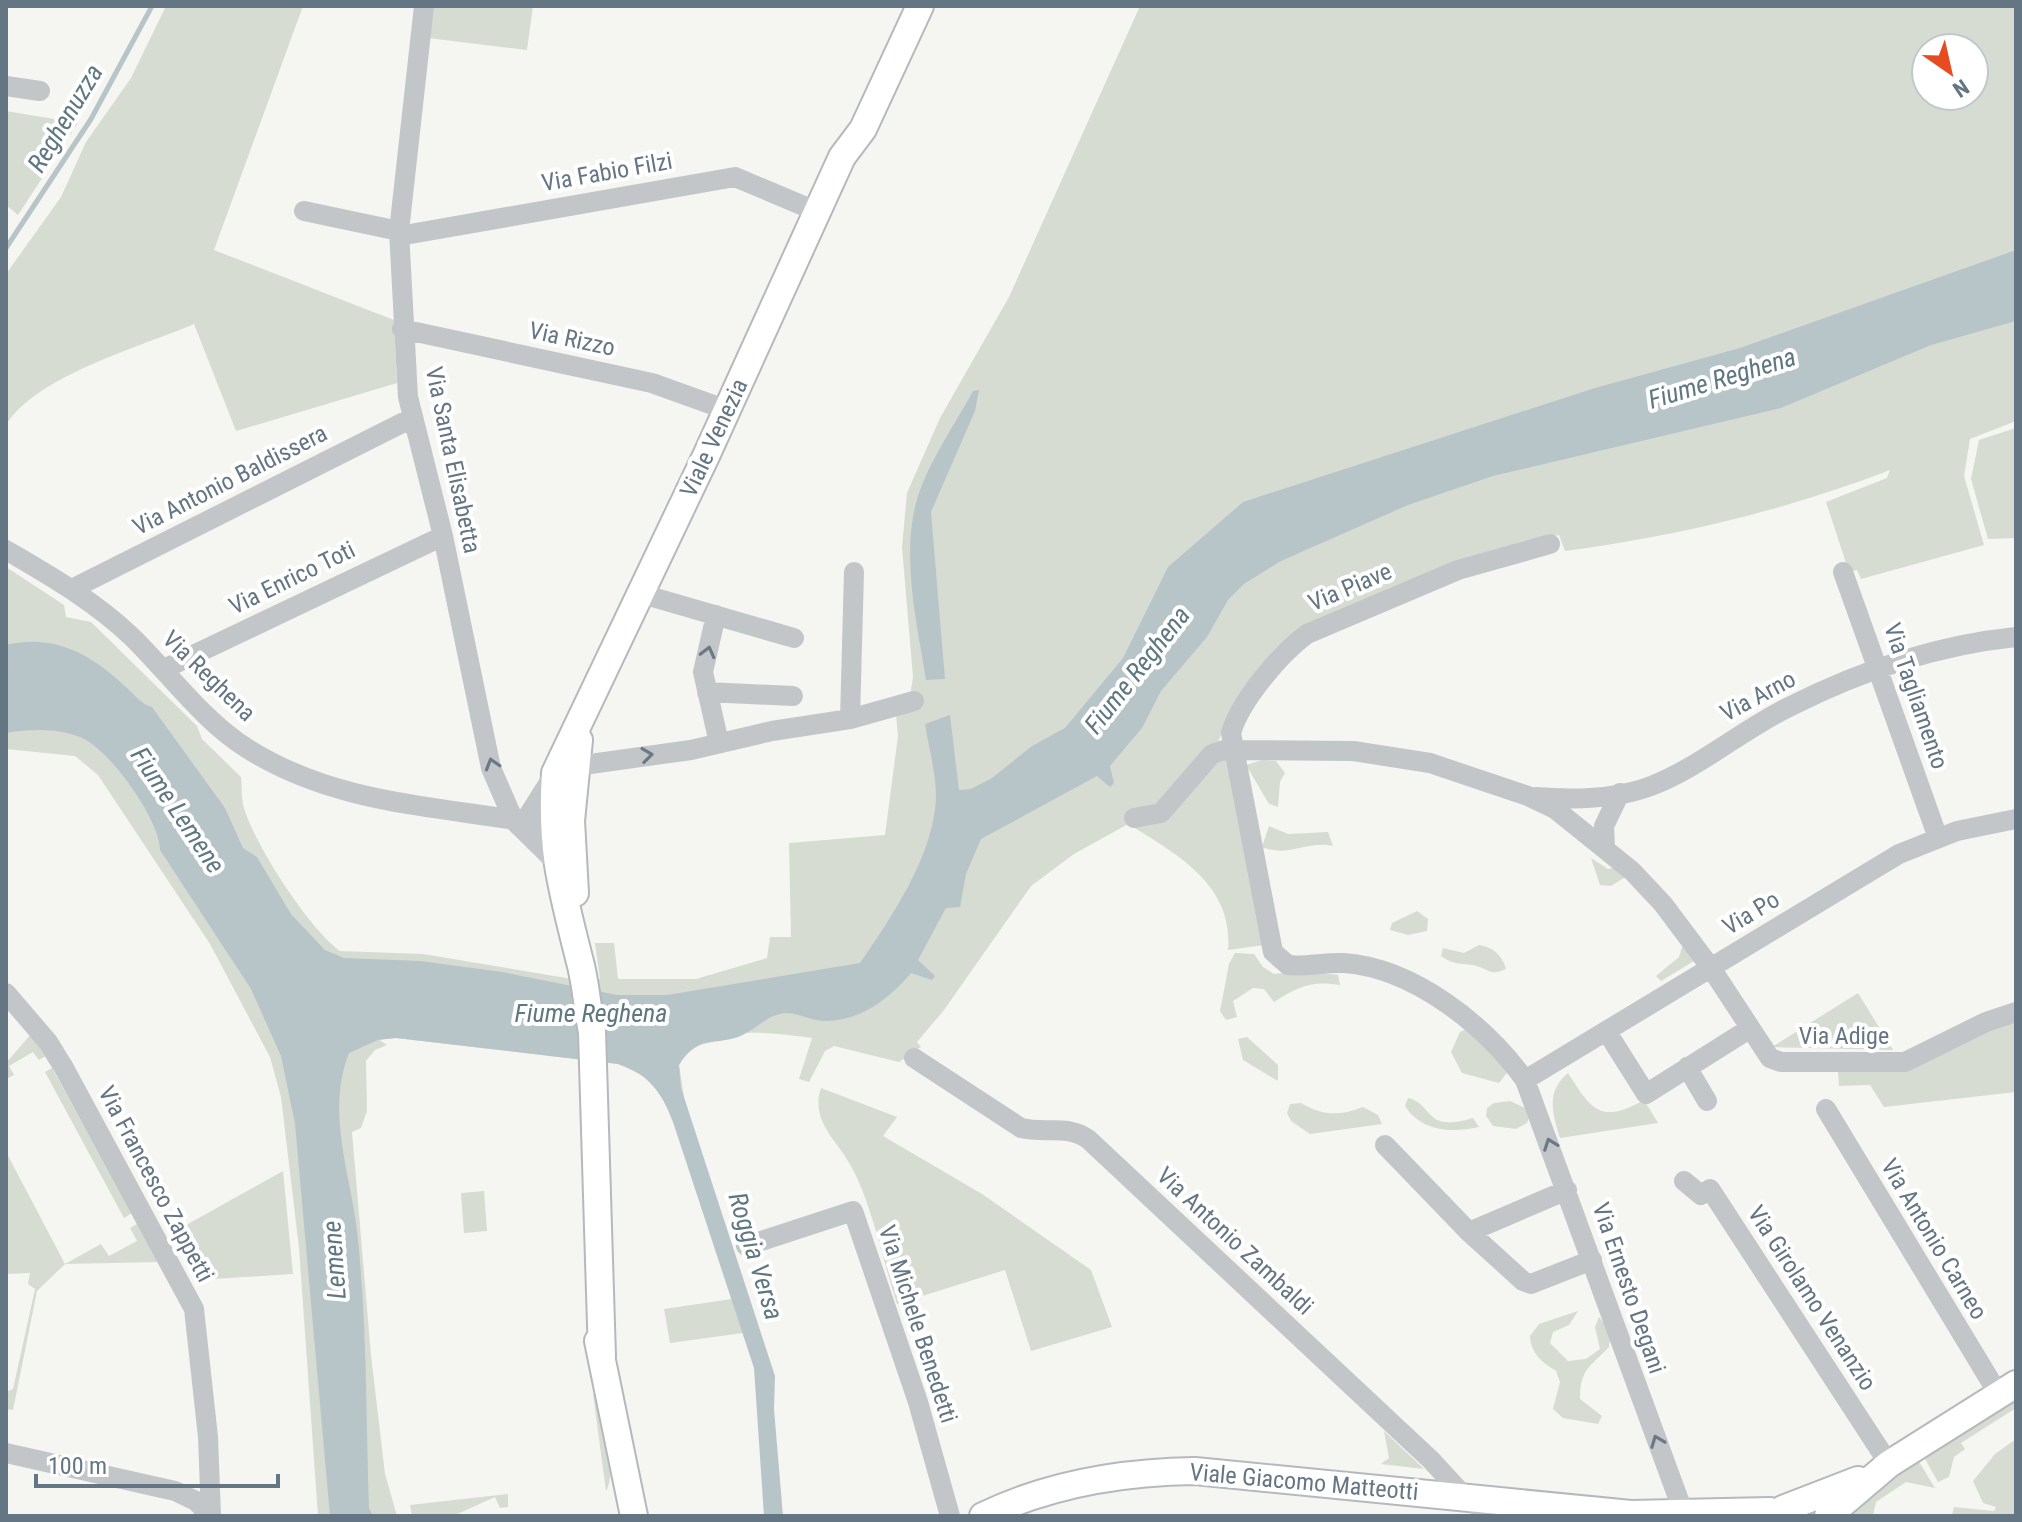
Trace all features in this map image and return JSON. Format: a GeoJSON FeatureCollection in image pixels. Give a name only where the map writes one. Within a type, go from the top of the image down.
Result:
{"type":"FeatureCollection","features":[{"type":"Feature","properties":{"kind":"main road","name":"Viale Venezia"},"geometry":{"type":"LineString","coordinates":[[583,980],[568,777],[584,718],[850,142],[908,8]]}},
{"type":"Feature","properties":{"kind":"main road","name":"Viale Venezia"},"geometry":{"type":"LineString","coordinates":[[568,777],[530,827],[555,861],[583,980]]}},
{"type":"Feature","properties":{"kind":"main road"},"geometry":{"type":"LineString","coordinates":[[583,980],[581,1035],[595,1103],[602,1357]]}},
{"type":"Feature","properties":{"kind":"main road"},"geometry":{"type":"LineString","coordinates":[[589,1076],[580,1166],[588,1280],[614,1426],[634,1516]]}},
{"type":"Feature","properties":{"kind":"main road"},"geometry":{"type":"LineString","coordinates":[[1838,1511],[1886,1466],[2007,1390]]}},
{"type":"Feature","properties":{"kind":"main road"},"geometry":{"type":"LineString","coordinates":[[614,1426],[619,1516]]}},
{"type":"Feature","properties":{"kind":"main road","name":"Viale Giacomo Matteotti"},"geometry":{"type":"LineString","coordinates":[[983,1516],[1049,1491],[1143,1471],[1216,1471],[1636,1515],[1780,1513],[1836,1491],[1886,1466]]}},
{"type":"Feature","properties":{"kind":"street","name":"Via Santa Elisabetta"},"geometry":{"type":"LineString","coordinates":[[424,6],[399,234],[402,329],[412,418],[443,536],[491,768],[530,827]]}},
{"type":"Feature","properties":{"kind":"street"},"geometry":{"type":"LineString","coordinates":[[6,86],[40,91]]}},
{"type":"Feature","properties":{"kind":"street","name":"Via Fabio Filzi"},"geometry":{"type":"LineString","coordinates":[[399,234],[735,177],[818,212]]}},
{"type":"Feature","properties":{"kind":"street"},"geometry":{"type":"LineString","coordinates":[[304,211],[399,234]]}},
{"type":"Feature","properties":{"kind":"street","name":"Via Rizzo"},"geometry":{"type":"LineString","coordinates":[[402,329],[652,383],[727,410]]}},
{"type":"Feature","properties":{"kind":"street","name":"Via Antonio Baldissera"},"geometry":{"type":"LineString","coordinates":[[72,589],[412,418]]}},
{"type":"Feature","properties":{"kind":"street","name":"Via Enrico Toti"},"geometry":{"type":"LineString","coordinates":[[164,669],[443,536]]}},
{"type":"Feature","properties":{"kind":"street","name":"Via Piave"},"geometry":{"type":"LineString","coordinates":[[1279,959],[1273,952],[1231,733],[1234,723],[1270,671],[1307,634],[1458,570],[1550,544]]}},
{"type":"Feature","properties":{"kind":"street","name":"Via Reghena"},"geometry":{"type":"LineString","coordinates":[[6,550],[101,610],[164,669],[217,725],[246,748],[302,777],[364,798],[530,827]]}},
{"type":"Feature","properties":{"kind":"street"},"geometry":{"type":"LineString","coordinates":[[850,719],[854,572]]}},
{"type":"Feature","properties":{"kind":"street","name":"Via Tagliamento"},"geometry":{"type":"LineString","coordinates":[[1843,572],[1938,838]]}},
{"type":"Feature","properties":{"kind":"street"},"geometry":{"type":"LineString","coordinates":[[642,594],[794,638]]}},
{"type":"Feature","properties":{"kind":"street"},"geometry":{"type":"LineString","coordinates":[[716,615],[703,672],[719,743]]}},
{"type":"Feature","properties":{"kind":"street","name":"Via Arno"},"geometry":{"type":"LineString","coordinates":[[1528,796],[1581,798],[1650,787],[1785,709],[1878,667],[2016,637]]}},
{"type":"Feature","properties":{"kind":"street"},"geometry":{"type":"LineString","coordinates":[[707,692],[793,696]]}},
{"type":"Feature","properties":{"kind":"street"},"geometry":{"type":"LineString","coordinates":[[568,777],[719,743],[850,719],[914,701]]}},
{"type":"Feature","properties":{"kind":"street"},"geometry":{"type":"LineString","coordinates":[[1134,818],[1161,813],[1212,754],[1235,750],[1318,749],[1430,763],[1528,796],[1569,818],[1663,904],[1711,968]]}},
{"type":"Feature","properties":{"kind":"street"},"geometry":{"type":"LineString","coordinates":[[1605,848],[1604,826],[1620,793]]}},
{"type":"Feature","properties":{"kind":"street","name":"Via Po"},"geometry":{"type":"LineString","coordinates":[[1525,1080],[1899,854],[1938,838],[2016,819]]}},
{"type":"Feature","properties":{"kind":"street","name":"Viale Venezia"},"geometry":{"type":"LineString","coordinates":[[530,827],[565,848],[568,884],[576,899]]}},
{"type":"Feature","properties":{"kind":"street","name":"Via Ernesto Degani"},"geometry":{"type":"LineString","coordinates":[[1279,959],[1300,966],[1344,963],[1366,967],[1419,987],[1486,1033],[1525,1080],[1684,1514]]}},
{"type":"Feature","properties":{"kind":"street","name":"Via Adige"},"geometry":{"type":"LineString","coordinates":[[1711,968],[1770,1058],[1781,1062],[1894,1063],[1917,1058],[1986,1022],[2016,1012]]}},
{"type":"Feature","properties":{"kind":"street","name":"Via Francesco Zappetti"},"geometry":{"type":"LineString","coordinates":[[6,993],[48,1042],[64,1068],[194,1309],[208,1437],[210,1516]]}},
{"type":"Feature","properties":{"kind":"street"},"geometry":{"type":"LineString","coordinates":[[1607,1032],[1646,1094],[1749,1029]]}},
{"type":"Feature","properties":{"kind":"street","name":"Via Antonio Zambaldi"},"geometry":{"type":"LineString","coordinates":[[914,1058],[1021,1128],[1035,1132],[1075,1130],[1088,1139],[1431,1460],[1466,1498],[1492,1516]]}},
{"type":"Feature","properties":{"kind":"street"},"geometry":{"type":"LineString","coordinates":[[1687,1067],[1707,1101]]}},
{"type":"Feature","properties":{"kind":"street"},"geometry":{"type":"LineString","coordinates":[[595,1103],[589,1121],[589,1151],[580,1166],[591,1186],[591,1232],[601,1261]]}},
{"type":"Feature","properties":{"kind":"street","name":"Via Antonio Carneo"},"geometry":{"type":"LineString","coordinates":[[1826,1109],[2007,1390]]}},
{"type":"Feature","properties":{"kind":"street"},"geometry":{"type":"LineString","coordinates":[[1385,1145],[1469,1232],[1523,1281],[1531,1284],[1592,1260]]}},
{"type":"Feature","properties":{"kind":"street","name":"Via Girolamo Venanzio"},"geometry":{"type":"LineString","coordinates":[[1684,1181],[1701,1195],[1710,1189],[1886,1466]]}},
{"type":"Feature","properties":{"kind":"street"},"geometry":{"type":"LineString","coordinates":[[1469,1232],[1567,1190]]}},
{"type":"Feature","properties":{"kind":"street","name":"Via Michele Benedetti"},"geometry":{"type":"LineString","coordinates":[[746,1246],[853,1211],[918,1402],[950,1516]]}},
{"type":"Feature","properties":{"kind":"street"},"geometry":{"type":"LineString","coordinates":[[6,1453],[175,1491],[196,1501],[210,1516]]}},
{"type":"Feature","properties":{"kind":"shaded area"},"geometry":{"type":"Polygon","coordinates":[[[166,6],[303,6],[214,250],[394,320],[397,383],[236,431],[194,324],[64,378],[20,408],[6,425],[6,274],[61,197],[86,142],[131,78],[166,6]]]}},
{"type":"Feature","properties":{"kind":"shaded area"},"geometry":{"type":"Polygon","coordinates":[[[433,6],[533,6],[527,50],[428,38],[433,6]]]}},
{"type":"Feature","properties":{"kind":"shaded area"},"geometry":{"type":"Polygon","coordinates":[[[1140,6],[2016,6],[2016,421],[1970,439],[1964,476],[1984,545],[1861,579],[1857,570],[1849,572],[1826,502],[1887,478],[1890,470],[1770,510],[1648,538],[1565,551],[1559,535],[1523,541],[1308,626],[1232,712],[1216,746],[1229,754],[1264,945],[1228,950],[1222,907],[1212,889],[1183,860],[1128,824],[1074,854],[1031,886],[944,1010],[917,1042],[921,1047],[899,1062],[834,1046],[825,1051],[809,1082],[799,1079],[812,1038],[758,1033],[721,1036],[704,1042],[679,1065],[684,1097],[666,1102],[646,1077],[618,1064],[396,1038],[378,1039],[387,1045],[375,1050],[366,1061],[367,1111],[361,1128],[352,1132],[371,1355],[385,1474],[397,1516],[318,1516],[299,1248],[281,1097],[270,1057],[210,944],[98,775],[75,756],[6,749],[6,567],[64,605],[66,617],[91,622],[197,726],[202,739],[241,777],[243,804],[250,824],[284,885],[313,925],[340,951],[423,954],[572,979],[600,979],[595,943],[614,943],[618,979],[696,979],[767,958],[770,937],[791,937],[789,843],[885,835],[898,736],[896,714],[908,709],[913,677],[902,547],[907,493],[940,418],[1009,297],[1140,6]]]}},
{"type":"Feature","properties":{"kind":"shaded area"},"geometry":{"type":"Polygon","coordinates":[[[6,111],[78,123],[18,215],[6,205],[6,111]]]}},
{"type":"Feature","properties":{"kind":"shaded area"},"geometry":{"type":"Polygon","coordinates":[[[2016,428],[2016,538],[1988,539],[1971,479],[1979,440],[2016,428]]]}},
{"type":"Feature","properties":{"kind":"shaded area"},"geometry":{"type":"Polygon","coordinates":[[[1262,760],[1276,761],[1285,773],[1280,782],[1278,807],[1269,804],[1246,765],[1262,760]]]}},
{"type":"Feature","properties":{"kind":"shaded area"},"geometry":{"type":"Polygon","coordinates":[[[1269,826],[1288,834],[1328,832],[1333,846],[1271,850],[1262,847],[1269,826]]]}},
{"type":"Feature","properties":{"kind":"shaded area"},"geometry":{"type":"Polygon","coordinates":[[[1591,858],[1608,869],[1620,866],[1627,876],[1611,886],[1600,885],[1591,858]]]}},
{"type":"Feature","properties":{"kind":"shaded area"},"geometry":{"type":"Polygon","coordinates":[[[1417,911],[1428,919],[1427,931],[1408,935],[1390,930],[1392,923],[1417,911]]]}},
{"type":"Feature","properties":{"kind":"shaded area"},"geometry":{"type":"Polygon","coordinates":[[[1683,944],[1694,961],[1661,981],[1656,976],[1679,957],[1683,944]]]}},
{"type":"Feature","properties":{"kind":"shaded area"},"geometry":{"type":"Polygon","coordinates":[[[1479,945],[1496,952],[1506,969],[1492,972],[1441,956],[1443,948],[1464,953],[1479,945]]]}},
{"type":"Feature","properties":{"kind":"shaded area"},"geometry":{"type":"Polygon","coordinates":[[[1235,953],[1254,954],[1263,967],[1274,974],[1303,971],[1338,975],[1340,985],[1321,983],[1305,986],[1274,1002],[1264,989],[1253,988],[1233,1001],[1237,1017],[1226,1020],[1220,1011],[1229,964],[1235,953]]]}},
{"type":"Feature","properties":{"kind":"shaded area"},"geometry":{"type":"Polygon","coordinates":[[[1858,993],[1893,1050],[1772,1047],[1858,993]]]}},
{"type":"Feature","properties":{"kind":"shaded area"},"geometry":{"type":"Polygon","coordinates":[[[2016,1021],[2016,1092],[1884,1107],[1870,1085],[1839,1086],[1838,1072],[1872,1072],[2016,1021]]]}},
{"type":"Feature","properties":{"kind":"shaded area"},"geometry":{"type":"Polygon","coordinates":[[[1470,1027],[1509,1070],[1499,1083],[1462,1073],[1451,1052],[1460,1032],[1470,1027]]]}},
{"type":"Feature","properties":{"kind":"shaded area"},"geometry":{"type":"Polygon","coordinates":[[[32,1033],[46,1056],[39,1060],[33,1052],[9,1066],[14,1075],[6,1079],[6,1063],[32,1033]]]}},
{"type":"Feature","properties":{"kind":"shaded area"},"geometry":{"type":"Polygon","coordinates":[[[1247,1037],[1278,1065],[1278,1081],[1243,1060],[1238,1039],[1247,1037]]]}},
{"type":"Feature","properties":{"kind":"shaded area"},"geometry":{"type":"Polygon","coordinates":[[[52,1068],[132,1213],[124,1218],[45,1072],[52,1068]]]}},
{"type":"Feature","properties":{"kind":"shaded area"},"geometry":{"type":"Polygon","coordinates":[[[1568,1073],[1584,1097],[1599,1110],[1617,1111],[1644,1100],[1658,1123],[1560,1138],[1553,1103],[1556,1087],[1568,1073]]]}},
{"type":"Feature","properties":{"kind":"shaded area"},"geometry":{"type":"Polygon","coordinates":[[[821,1088],[897,1117],[883,1136],[982,1194],[1091,1270],[1112,1327],[1031,1351],[1005,1270],[897,1304],[858,1181],[822,1120],[819,1110],[821,1088]]]}},
{"type":"Feature","properties":{"kind":"shaded area"},"geometry":{"type":"Polygon","coordinates":[[[1408,1098],[1416,1101],[1437,1120],[1457,1122],[1473,1118],[1479,1127],[1448,1130],[1429,1126],[1412,1115],[1405,1106],[1408,1098]]]}},
{"type":"Feature","properties":{"kind":"shaded area"},"geometry":{"type":"Polygon","coordinates":[[[1510,1101],[1531,1111],[1527,1123],[1516,1129],[1493,1126],[1486,1116],[1487,1108],[1494,1103],[1510,1101]]]}},
{"type":"Feature","properties":{"kind":"shaded area"},"geometry":{"type":"Polygon","coordinates":[[[1301,1103],[1332,1113],[1363,1107],[1378,1115],[1382,1124],[1310,1134],[1291,1121],[1287,1113],[1290,1104],[1301,1103]]]}},
{"type":"Feature","properties":{"kind":"shaded area"},"geometry":{"type":"Polygon","coordinates":[[[6,1152],[65,1264],[37,1291],[13,1410],[6,1409],[6,1392],[13,1389],[35,1289],[28,1284],[30,1273],[6,1274],[6,1152]]]}},
{"type":"Feature","properties":{"kind":"shaded area"},"geometry":{"type":"Polygon","coordinates":[[[283,1171],[293,1274],[198,1280],[170,1234],[283,1171]]]}},
{"type":"Feature","properties":{"kind":"shaded area"},"geometry":{"type":"Polygon","coordinates":[[[484,1191],[487,1231],[464,1233],[461,1193],[484,1191]]]}},
{"type":"Feature","properties":{"kind":"shaded area"},"geometry":{"type":"Polygon","coordinates":[[[137,1224],[159,1262],[65,1264],[101,1244],[109,1256],[137,1241],[130,1228],[137,1224]]]}},
{"type":"Feature","properties":{"kind":"shaded area"},"geometry":{"type":"Polygon","coordinates":[[[732,1299],[743,1333],[670,1343],[664,1309],[732,1299]]]}},
{"type":"Feature","properties":{"kind":"shaded area"},"geometry":{"type":"Polygon","coordinates":[[[1578,1311],[1569,1325],[1553,1332],[1550,1343],[1568,1361],[1586,1359],[1600,1349],[1595,1327],[1599,1317],[1611,1332],[1609,1347],[1587,1369],[1580,1389],[1580,1399],[1602,1416],[1598,1424],[1563,1418],[1553,1409],[1560,1382],[1556,1371],[1538,1357],[1531,1342],[1530,1336],[1539,1324],[1578,1311]]]}},
{"type":"Feature","properties":{"kind":"shaded area"},"geometry":{"type":"Polygon","coordinates":[[[601,1393],[610,1459],[606,1491],[593,1394],[601,1393]]]}},
{"type":"Feature","properties":{"kind":"shaded area"},"geometry":{"type":"Polygon","coordinates":[[[2016,1400],[2016,1408],[1961,1443],[1965,1449],[1954,1457],[1949,1477],[1938,1482],[1924,1457],[2016,1400]]]}},
{"type":"Feature","properties":{"kind":"shaded area"},"geometry":{"type":"Polygon","coordinates":[[[1384,1431],[1424,1469],[1381,1464],[1389,1458],[1384,1431]]]}},
{"type":"Feature","properties":{"kind":"shaded area"},"geometry":{"type":"Polygon","coordinates":[[[2016,1439],[2016,1516],[1946,1516],[1952,1515],[1954,1507],[1994,1511],[1996,1507],[1983,1503],[1973,1481],[1995,1454],[2016,1439]]]}},
{"type":"Feature","properties":{"kind":"shaded area"},"geometry":{"type":"Polygon","coordinates":[[[1918,1460],[1935,1488],[1906,1482],[1876,1502],[1873,1516],[1850,1516],[1864,1495],[1918,1460]]]}},
{"type":"Feature","properties":{"kind":"shaded area"},"geometry":{"type":"Polygon","coordinates":[[[508,1494],[508,1507],[500,1508],[495,1497],[453,1516],[412,1516],[410,1505],[508,1494]]]}},
{"type":"Feature","properties":{"kind":"water"},"geometry":{"type":"Polygon","coordinates":[[[2016,250],[2016,321],[1931,345],[1781,408],[1493,476],[1408,505],[1281,561],[1244,584],[1228,600],[1207,637],[1161,691],[1142,728],[1110,766],[1114,783],[1110,787],[1097,776],[981,839],[966,874],[960,907],[946,908],[918,960],[935,976],[932,980],[911,973],[881,1002],[856,1015],[830,1021],[780,1014],[738,1037],[703,1044],[687,1055],[679,1065],[681,1088],[775,1376],[774,1409],[783,1516],[764,1516],[754,1368],[673,1122],[653,1086],[638,1073],[618,1064],[396,1038],[378,1040],[349,1053],[339,1099],[340,1122],[361,1272],[369,1508],[373,1516],[330,1516],[295,1124],[281,1056],[251,989],[160,850],[152,821],[118,770],[105,755],[80,737],[43,730],[6,733],[6,645],[41,642],[72,650],[101,666],[152,707],[225,808],[243,848],[257,857],[291,914],[325,950],[344,958],[421,961],[502,972],[617,995],[667,995],[860,963],[906,890],[925,850],[931,829],[936,788],[925,724],[950,715],[959,790],[971,789],[992,778],[1032,746],[1065,728],[1123,658],[1168,567],[1243,502],[1595,388],[1740,348],[2016,250]]]}},
{"type":"Feature","properties":{"kind":"water"},"geometry":{"type":"Polygon","coordinates":[[[979,390],[975,411],[931,512],[945,679],[926,680],[910,564],[913,518],[918,496],[936,456],[973,391],[979,390]]]}},
{"type":"Feature","properties":{"kind":"waterway","name":"Reghenuzza"},"geometry":{"type":"LineString","coordinates":[[6,248],[91,119],[152,6]]}},
{"type":"Feature","properties":{"kind":"water label","name":"Fiume Reghena"},"geometry":{"type":"Point","coordinates":[1722,378]}},
{"type":"Feature","properties":{"kind":"water label","name":"Fiume Reghena"},"geometry":{"type":"Point","coordinates":[1137,670]}},
{"type":"Feature","properties":{"kind":"water label","name":"Fiume Lemene"},"geometry":{"type":"Point","coordinates":[178,810]}},
{"type":"Feature","properties":{"kind":"water label","name":"Fiume Reghena"},"geometry":{"type":"Point","coordinates":[591,1013]}},
{"type":"Feature","properties":{"kind":"water label","name":"Roggia Versa"},"geometry":{"type":"Point","coordinates":[756,1256]}},
{"type":"Feature","properties":{"kind":"water label","name":"Lemene"},"geometry":{"type":"Point","coordinates":[334,1260]}}]}
